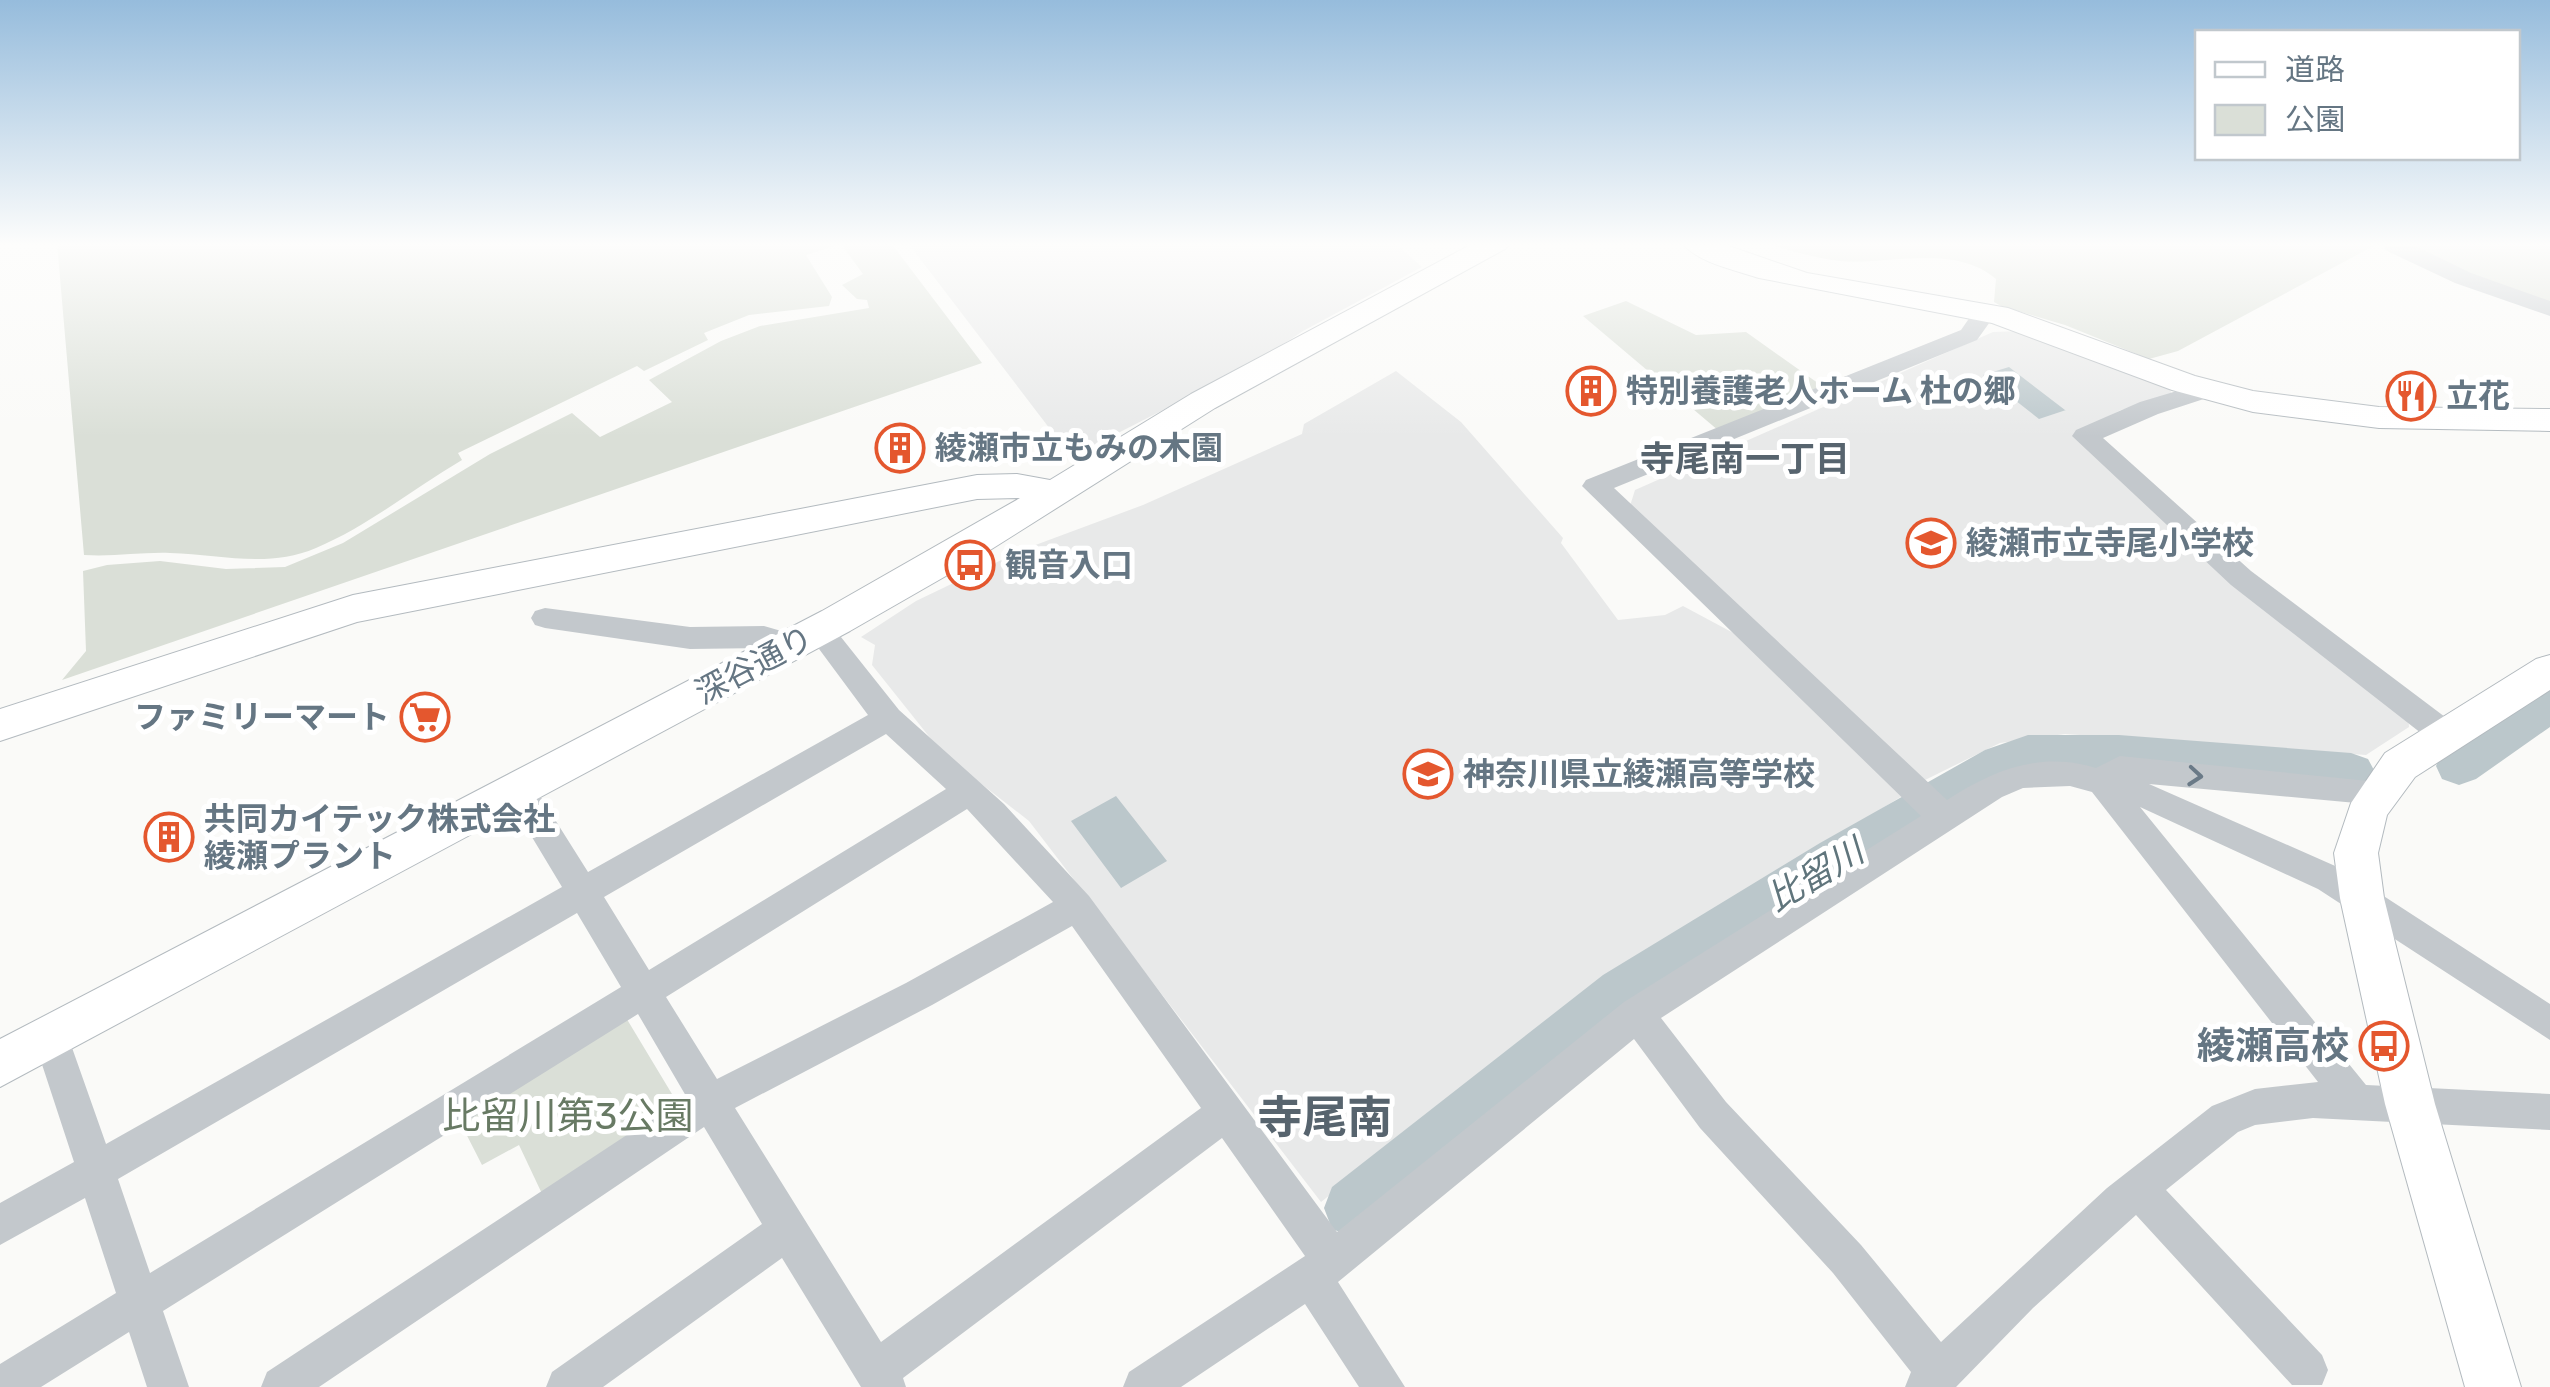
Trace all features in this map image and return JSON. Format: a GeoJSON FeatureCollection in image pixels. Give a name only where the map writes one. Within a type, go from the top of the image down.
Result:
{"type":"FeatureCollection","features":[{"type":"Feature","properties":{"kind":"street","name":"深谷通り"},"geometry":{"type":"LineString","coordinates":[[0,1064],[805,638],[966,548],[1203,401],[1375,308]]}},
{"type":"Feature","properties":{"kind":"street"},"geometry":{"type":"LineString","coordinates":[[1960,308],[2061,334],[2207,390],[2286,409],[2341,416],[2550,420]]}},
{"type":"Feature","properties":{"kind":"street"},"geometry":{"type":"LineString","coordinates":[[1935,809],[1594,486],[1969,335],[1985,312]]}},
{"type":"Feature","properties":{"kind":"street"},"geometry":{"type":"LineString","coordinates":[[2207,390],[2148,408],[2086,436],[2241,578],[2446,735]]}},
{"type":"Feature","properties":{"kind":"street"},"geometry":{"type":"LineString","coordinates":[[0,725],[293,626],[403,598],[977,487],[1016,486],[1053,492]]}},
{"type":"Feature","properties":{"kind":"street"},"geometry":{"type":"LineString","coordinates":[[544,618],[690,638],[805,638],[969,791],[1077,906],[1227,1111],[1322,1268],[1384,1387]]}},
{"type":"Feature","properties":{"kind":"street"},"geometry":{"type":"LineString","coordinates":[[2494,1387],[2410,1104],[2362,898],[2357,843],[2378,792],[2400,766],[2550,670]]}},
{"type":"Feature","properties":{"kind":"street"},"geometry":{"type":"LineString","coordinates":[[0,1225],[888,718]]}},
{"type":"Feature","properties":{"kind":"street"},"geometry":{"type":"LineString","coordinates":[[2101,781],[2120,769],[2378,792]]}},
{"type":"Feature","properties":{"kind":"street"},"geometry":{"type":"LineString","coordinates":[[1168,1380],[1322,1268],[1637,1014],[1935,809],[2020,776],[2070,773],[2101,781],[2152,798],[2292,860],[2362,898],[2550,1024]]}},
{"type":"Feature","properties":{"kind":"street"},"geometry":{"type":"LineString","coordinates":[[2101,781],[2356,1101]]}},
{"type":"Feature","properties":{"kind":"street"},"geometry":{"type":"LineString","coordinates":[[520,790],[646,989],[787,1230],[880,1379],[1227,1111]]}},
{"type":"Feature","properties":{"kind":"street"},"geometry":{"type":"LineString","coordinates":[[2,1387],[969,791]]}},
{"type":"Feature","properties":{"kind":"street"},"geometry":{"type":"LineString","coordinates":[[282,1387],[711,1101],[920,994],[1077,906]]}},
{"type":"Feature","properties":{"kind":"street"},"geometry":{"type":"LineString","coordinates":[[1637,1014],[1713,1115],[1847,1259],[1932,1380],[2137,1188],[2225,1118],[2286,1101],[2550,1112]]}},
{"type":"Feature","properties":{"kind":"street"},"geometry":{"type":"LineString","coordinates":[[51,1037],[168,1387]]}},
{"type":"Feature","properties":{"kind":"street"},"geometry":{"type":"LineString","coordinates":[[2137,1188],[2307,1370]]}},
{"type":"Feature","properties":{"kind":"street"},"geometry":{"type":"LineString","coordinates":[[570,1386],[787,1230]]}},
{"type":"Feature","properties":{"kind":"shaded area"},"geometry":{"type":"Polygon","coordinates":[[[957,308],[1346,308],[1255,363],[1077,454],[1066,450],[957,308]]]}},
{"type":"Feature","properties":{"kind":"shaded area","name":"綾瀬市立寺尾小学校"},"geometry":{"type":"Polygon","coordinates":[[[2023,331],[2169,388],[2173,396],[2121,410],[2076,433],[2408,714],[2409,727],[2366,755],[2065,734],[2000,743],[1925,780],[1629,509],[1635,490],[1993,332],[2023,331]]]}},
{"type":"Feature","properties":{"kind":"shaded area"},"geometry":{"type":"Polygon","coordinates":[[[2009,367],[2066,410],[2039,419],[1983,375],[2009,367]]]}},
{"type":"Feature","properties":{"kind":"shaded area","name":"神奈川県立綾瀬高等学校"},"geometry":{"type":"Polygon","coordinates":[[[1396,371],[1461,422],[1563,538],[1561,543],[1618,620],[1665,615],[1683,606],[1754,644],[1907,793],[1602,981],[1321,1202],[1029,821],[943,754],[872,665],[875,645],[861,637],[916,601],[1022,550],[1143,505],[1302,434],[1304,424],[1396,371]]]}},
{"type":"Feature","properties":{"kind":"shaded area"},"geometry":{"type":"Polygon","coordinates":[[[1116,796],[1167,861],[1121,888],[1071,821],[1116,796]]]}},
{"type":"Feature","properties":{"kind":"green space"},"geometry":{"type":"Polygon","coordinates":[[[63,308],[814,308],[749,315],[704,333],[708,340],[644,371],[637,366],[458,453],[462,460],[372,518],[316,548],[261,559],[170,553],[84,555],[63,308]]]}},
{"type":"Feature","properties":{"kind":"green space"},"geometry":{"type":"Polygon","coordinates":[[[869,308],[940,308],[982,363],[62,680],[86,651],[83,571],[160,561],[226,569],[285,567],[343,543],[490,454],[572,413],[600,437],[672,402],[649,380],[721,341],[760,326],[869,308]]]}},
{"type":"Feature","properties":{"kind":"green space"},"geometry":{"type":"Polygon","coordinates":[[[1607,308],[1640,308],[1696,335],[1746,332],[1822,386],[1719,431],[1583,316],[1607,308]]]}},
{"type":"Feature","properties":{"kind":"green space"},"geometry":{"type":"Polygon","coordinates":[[[2007,308],[2259,308],[2178,351],[2149,359],[2065,325],[2007,308]]]}},
{"type":"Feature","properties":{"kind":"green space","name":"比留川第3公園"},"geometry":{"type":"Polygon","coordinates":[[[625,1016],[681,1109],[544,1198],[519,1145],[482,1165],[458,1118],[625,1016]]]}},
{"type":"Feature","properties":{"kind":"waterway","name":"比留川"},"geometry":{"type":"LineString","coordinates":[[2459,766],[2550,704]]}},
{"type":"Feature","properties":{"kind":"waterway","name":"比留川"},"geometry":{"type":"LineString","coordinates":[[1353,1208],[1622,992],[1837,858],[2002,763],[2028,754],[2119,754],[2351,772]]}},
{"type":"Feature","properties":{"kind":"place","name":"特別養護老人ホーム 杜の郷"},"geometry":{"type":"Point","coordinates":[1591,391]}},
{"type":"Feature","properties":{"kind":"place","name":"立花"},"geometry":{"type":"Point","coordinates":[2411,396]}},
{"type":"Feature","properties":{"kind":"place","name":"綾瀬市立もみの木園"},"geometry":{"type":"Point","coordinates":[900,448]}},
{"type":"Feature","properties":{"kind":"place","name":"綾瀬市立寺尾小学校"},"geometry":{"type":"Point","coordinates":[1931,543]}},
{"type":"Feature","properties":{"kind":"place","name":"観音入口"},"geometry":{"type":"Point","coordinates":[970,565]}},
{"type":"Feature","properties":{"kind":"place","name":"ファミリーマート"},"geometry":{"type":"Point","coordinates":[425,717]}},
{"type":"Feature","properties":{"kind":"place","name":"神奈川県立綾瀬高等学校"},"geometry":{"type":"Point","coordinates":[1428,774]}},
{"type":"Feature","properties":{"kind":"place","name":"共同カイテック株式会社 綾瀬プラント"},"geometry":{"type":"Point","coordinates":[169,837]}},
{"type":"Feature","properties":{"kind":"place","name":"綾瀬高校"},"geometry":{"type":"Point","coordinates":[2384,1046]}},
{"type":"Feature","properties":{"kind":"district","name":"寺尾南一丁目"},"geometry":{"type":"Point","coordinates":[1745,459]}},
{"type":"Feature","properties":{"kind":"district","name":"寺尾南"},"geometry":{"type":"Point","coordinates":[1325,1117]}}]}
